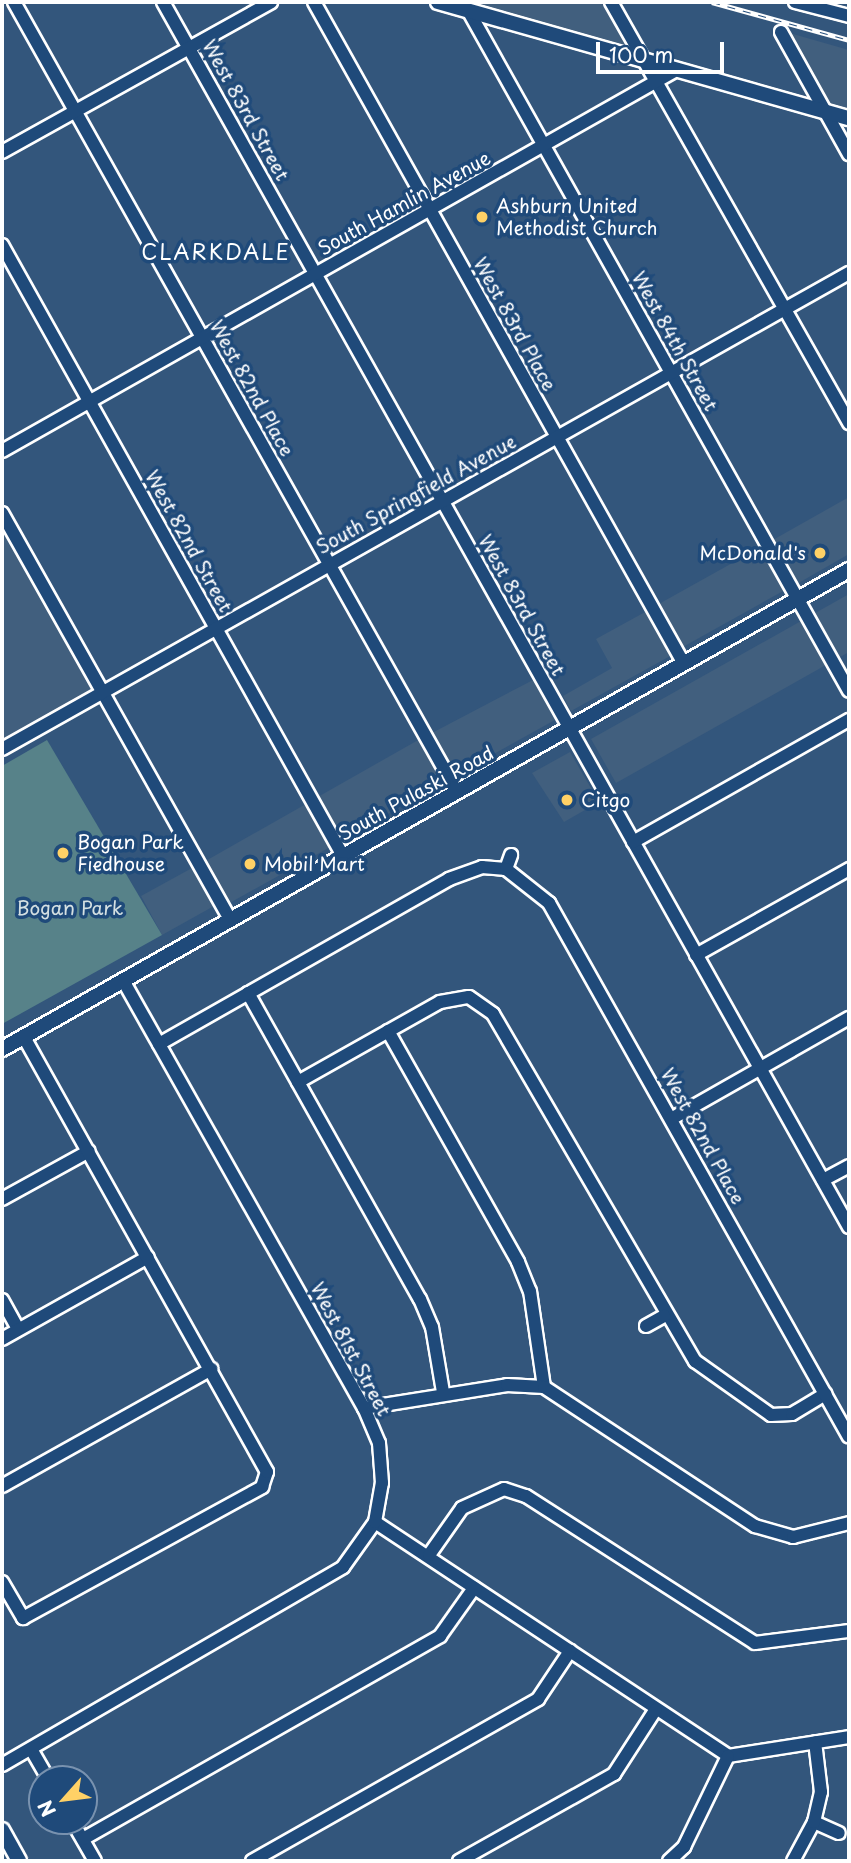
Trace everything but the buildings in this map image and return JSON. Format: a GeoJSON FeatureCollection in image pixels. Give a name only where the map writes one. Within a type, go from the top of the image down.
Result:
{"type":"FeatureCollection","features":[{"type":"Feature","properties":{"kind":"main road"},"geometry":{"type":"LineString","coordinates":[[438,2],[849,118]]}},
{"type":"Feature","properties":{"kind":"main road","name":"South Pulaski Road"},"geometry":{"type":"LineString","coordinates":[[2,1049],[849,570]]}},
{"type":"Feature","properties":{"kind":"main road"},"geometry":{"type":"LineString","coordinates":[[2,1830],[19,1861]]}},
{"type":"Feature","properties":{"kind":"street","name":"West 82nd Place"},"geometry":{"type":"LineString","coordinates":[[14,2],[457,792]]}},
{"type":"Feature","properties":{"kind":"street","name":"West 83rd Street"},"geometry":{"type":"LineString","coordinates":[[163,2],[849,1227]]}},
{"type":"Feature","properties":{"kind":"street"},"geometry":{"type":"LineString","coordinates":[[2,152],[271,2]]}},
{"type":"Feature","properties":{"kind":"street","name":"West 83rd Place"},"geometry":{"type":"LineString","coordinates":[[314,2],[684,664]]}},
{"type":"Feature","properties":{"kind":"street"},"geometry":{"type":"LineString","coordinates":[[611,2],[849,423]]}},
{"type":"Feature","properties":{"kind":"street"},"geometry":{"type":"LineString","coordinates":[[799,2],[849,16]]}},
{"type":"Feature","properties":{"kind":"street","name":"West 84th Street"},"geometry":{"type":"LineString","coordinates":[[468,10],[849,691]]}},
{"type":"Feature","properties":{"kind":"street"},"geometry":{"type":"LineString","coordinates":[[781,32],[849,154]]}},
{"type":"Feature","properties":{"kind":"street","name":"South Hamlin Avenue"},"geometry":{"type":"LineString","coordinates":[[2,451],[678,69]]}},
{"type":"Feature","properties":{"kind":"street","name":"West 82nd Street"},"geometry":{"type":"LineString","coordinates":[[2,245],[343,856]]}},
{"type":"Feature","properties":{"kind":"street","name":"South Springfield Avenue"},"geometry":{"type":"LineString","coordinates":[[2,749],[849,272]]}},
{"type":"Feature","properties":{"kind":"street"},"geometry":{"type":"LineString","coordinates":[[2,513],[230,920]]}},
{"type":"Feature","properties":{"kind":"street"},"geometry":{"type":"LineString","coordinates":[[633,842],[849,720]]}},
{"type":"Feature","properties":{"kind":"street"},"geometry":{"type":"LineString","coordinates":[[159,1044],[449,879],[482,867],[506,869],[511,855]]}},
{"type":"Feature","properties":{"kind":"street","name":"West 82nd Place"},"geometry":{"type":"LineString","coordinates":[[506,869],[549,903],[849,1437]]}},
{"type":"Feature","properties":{"kind":"street"},"geometry":{"type":"LineString","coordinates":[[696,955],[849,869]]}},
{"type":"Feature","properties":{"kind":"street","name":"West 81st Street"},"geometry":{"type":"LineString","coordinates":[[123,981],[364,1408],[382,1464],[375,1522]]}},
{"type":"Feature","properties":{"kind":"street"},"geometry":{"type":"LineString","coordinates":[[248,993],[420,1300],[432,1327],[443,1392]]}},
{"type":"Feature","properties":{"kind":"street"},"geometry":{"type":"LineString","coordinates":[[299,1082],[440,1002],[471,993],[493,1014],[664,1316],[695,1361],[771,1415],[792,1414],[825,1394]]}},
{"type":"Feature","properties":{"kind":"street"},"geometry":{"type":"LineString","coordinates":[[671,1119],[849,1018]]}},
{"type":"Feature","properties":{"kind":"street"},"geometry":{"type":"LineString","coordinates":[[388,1031],[518,1262],[530,1291],[544,1387]]}},
{"type":"Feature","properties":{"kind":"street"},"geometry":{"type":"LineString","coordinates":[[2,1582],[23,1622],[262,1487],[267,1472],[24,1037]]}},
{"type":"Feature","properties":{"kind":"street"},"geometry":{"type":"LineString","coordinates":[[2,1199],[89,1151]]}},
{"type":"Feature","properties":{"kind":"street"},"geometry":{"type":"LineString","coordinates":[[823,1180],[849,1166]]}},
{"type":"Feature","properties":{"kind":"street"},"geometry":{"type":"LineString","coordinates":[[2,1339],[148,1257]]}},
{"type":"Feature","properties":{"kind":"street"},"geometry":{"type":"LineString","coordinates":[[2,1300],[18,1329]]}},
{"type":"Feature","properties":{"kind":"street"},"geometry":{"type":"LineString","coordinates":[[646,1326],[664,1316]]}},
{"type":"Feature","properties":{"kind":"street"},"geometry":{"type":"LineString","coordinates":[[2,1486],[211,1369]]}},
{"type":"Feature","properties":{"kind":"street"},"geometry":{"type":"LineString","coordinates":[[364,1408],[443,1392],[544,1387],[755,1526],[793,1537],[849,1523]]}},
{"type":"Feature","properties":{"kind":"street"},"geometry":{"type":"LineString","coordinates":[[429,1555],[462,1508],[504,1489],[527,1496],[755,1643],[849,1631]]}},
{"type":"Feature","properties":{"kind":"street"},"geometry":{"type":"LineString","coordinates":[[2,1765],[317,1586],[343,1567],[375,1522],[429,1555],[474,1588],[729,1756],[849,1737]]}},
{"type":"Feature","properties":{"kind":"street"},"geometry":{"type":"LineString","coordinates":[[83,1839],[440,1636],[474,1588]]}},
{"type":"Feature","properties":{"kind":"street"},"geometry":{"type":"LineString","coordinates":[[252,1861],[538,1699],[570,1651]]}},
{"type":"Feature","properties":{"kind":"street"},"geometry":{"type":"LineString","coordinates":[[459,1861],[614,1774],[656,1709]]}},
{"type":"Feature","properties":{"kind":"street"},"geometry":{"type":"LineString","coordinates":[[793,1861],[814,1822],[821,1792],[815,1742]]}},
{"type":"Feature","properties":{"kind":"street"},"geometry":{"type":"LineString","coordinates":[[31,1749],[40,1765]]}},
{"type":"Feature","properties":{"kind":"street"},"geometry":{"type":"LineString","coordinates":[[668,1861],[684,1847],[729,1756]]}},
{"type":"Feature","properties":{"kind":"street"},"geometry":{"type":"LineString","coordinates":[[814,1822],[839,1833]]}},
{"type":"Feature","properties":{"kind":"street"},"geometry":{"type":"LineString","coordinates":[[81,1835],[95,1861]]}},
{"type":"Feature","properties":{"kind":"shaded area"},"geometry":{"type":"Polygon","coordinates":[[[464,2],[603,2],[629,48],[464,2]]]}},
{"type":"Feature","properties":{"kind":"shaded area"},"geometry":{"type":"Polygon","coordinates":[[[786,32],[849,50],[849,110],[825,103],[786,32]]]}},
{"type":"Feature","properties":{"kind":"shaded area"},"geometry":{"type":"Polygon","coordinates":[[[849,497],[849,554],[795,585],[771,541],[849,497]]]}},
{"type":"Feature","properties":{"kind":"shaded area"},"geometry":{"type":"Polygon","coordinates":[[[2,527],[94,692],[2,744],[2,527]]]}},
{"type":"Feature","properties":{"kind":"shaded area"},"geometry":{"type":"Polygon","coordinates":[[[761,547],[785,590],[681,648],[657,605],[761,547]]]}},
{"type":"Feature","properties":{"kind":"shaded area"},"geometry":{"type":"Polygon","coordinates":[[[849,594],[849,652],[616,783],[591,739],[849,594]]]}},
{"type":"Feature","properties":{"kind":"shaded area"},"geometry":{"type":"Polygon","coordinates":[[[647,611],[672,655],[571,711],[563,696],[612,668],[596,639],[647,611]]]}},
{"type":"Feature","properties":{"kind":"shaded area"},"geometry":{"type":"Polygon","coordinates":[[[533,680],[555,720],[454,776],[430,734],[533,680]]]}},
{"type":"Feature","properties":{"kind":"shaded area"},"geometry":{"type":"Polygon","coordinates":[[[420,739],[443,783],[340,841],[316,798],[420,739]]]}},
{"type":"Feature","properties":{"kind":"shaded area"},"geometry":{"type":"Polygon","coordinates":[[[570,752],[599,802],[564,822],[532,773],[570,752]]]}},
{"type":"Feature","properties":{"kind":"shaded area"},"geometry":{"type":"Polygon","coordinates":[[[306,804],[330,847],[226,905],[202,863],[306,804]]]}},
{"type":"Feature","properties":{"kind":"shaded area"},"geometry":{"type":"Polygon","coordinates":[[[192,868],[214,906],[162,935],[141,896],[192,868]]]}},
{"type":"Feature","properties":{"kind":"green space","name":"Bogan Park"},"geometry":{"type":"Polygon","coordinates":[[[47,740],[162,935],[2,1024],[2,766],[47,740]]]}},
{"type":"Feature","properties":{"kind":"railway"},"geometry":{"type":"LineString","coordinates":[[712,2],[849,40]]}},
{"type":"Feature","properties":{"kind":"place","name":"Ashburn United Methodist Church"},"geometry":{"type":"Point","coordinates":[482,217]}},
{"type":"Feature","properties":{"kind":"place","name":"McDonald's"},"geometry":{"type":"Point","coordinates":[820,553]}},
{"type":"Feature","properties":{"kind":"place","name":"Citgo"},"geometry":{"type":"Point","coordinates":[567,800]}},
{"type":"Feature","properties":{"kind":"place","name":"Bogan Park Fiedhouse"},"geometry":{"type":"Point","coordinates":[63,853]}},
{"type":"Feature","properties":{"kind":"place","name":"Mobil Mart"},"geometry":{"type":"Point","coordinates":[250,864]}},
{"type":"Feature","properties":{"kind":"district","name":"CLARKDALE"},"geometry":{"type":"Point","coordinates":[216,251]}}]}
